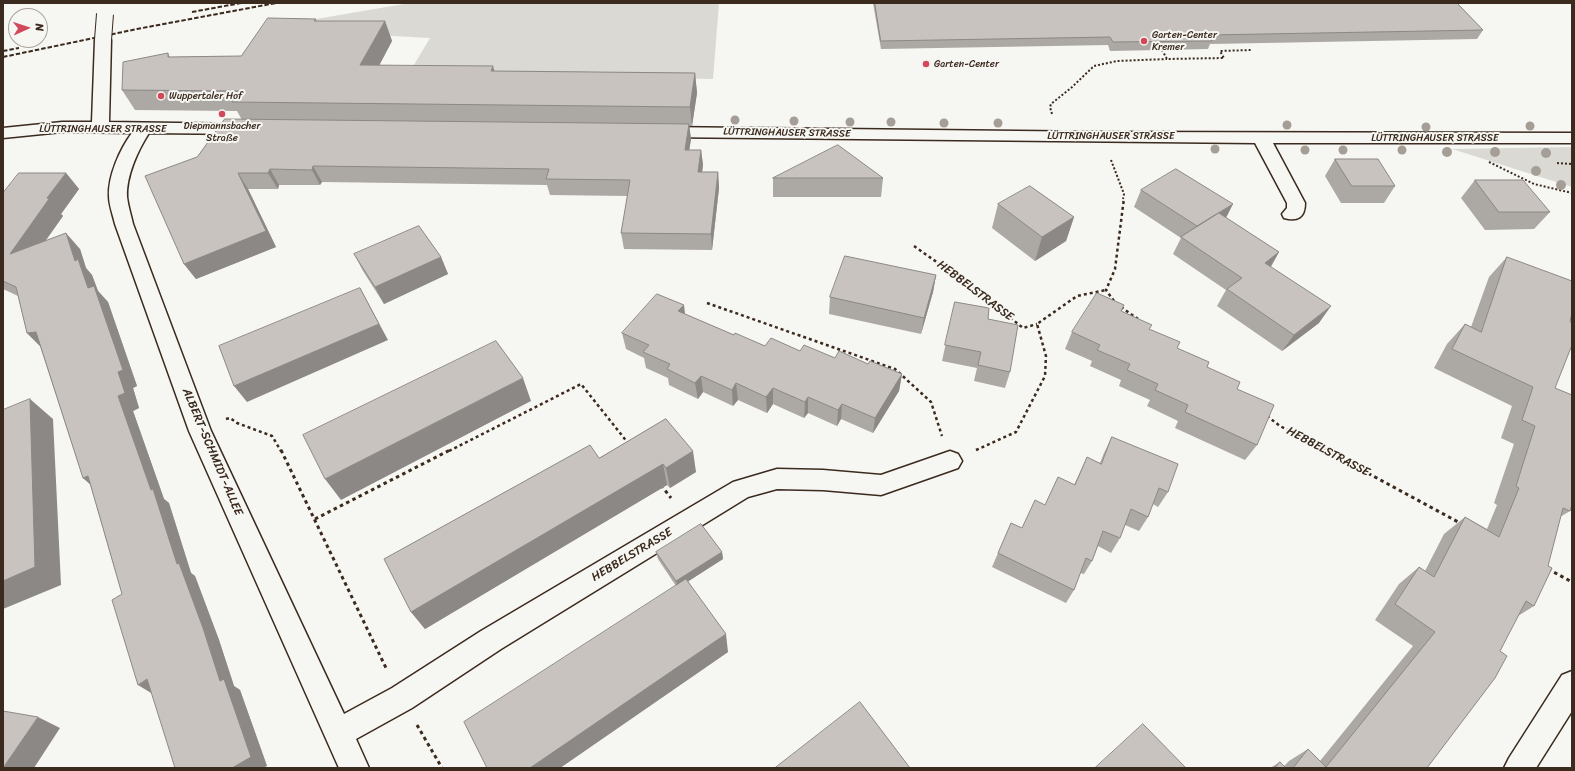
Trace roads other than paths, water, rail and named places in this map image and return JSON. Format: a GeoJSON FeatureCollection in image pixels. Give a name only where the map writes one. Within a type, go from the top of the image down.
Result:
{"type":"FeatureCollection","features":[{"type":"Feature","properties":{"kind":"street"},"geometry":{"type":"LineString","coordinates":[[100,127],[105,7]]}},
{"type":"Feature","properties":{"kind":"street","name":"LÜTTRINGHAUSER STRASSE"},"geometry":{"type":"LineString","coordinates":[[3,133],[50,128],[100,127],[262,129]]}},
{"type":"Feature","properties":{"kind":"street","name":"ALBERT-SCHMIDT-ALLEE"},"geometry":{"type":"LineString","coordinates":[[144,128],[132,145],[123,166],[118,196],[124,224],[200,431],[353,768]]}},
{"type":"Feature","properties":{"kind":"street","name":"LÜTTRINGHAUSER STRASSE"},"geometry":{"type":"LineString","coordinates":[[644,132],[1106,137],[1572,138]]}},
{"type":"Feature","properties":{"kind":"street"},"geometry":{"type":"LineString","coordinates":[[1261,137],[1296,203],[1296,211],[1291,214]]}},
{"type":"Feature","properties":{"kind":"street","name":"HEBBELSTRASSE"},"geometry":{"type":"LineString","coordinates":[[338,733],[402,698],[491,640],[741,489],[777,479],[823,480],[882,485],[950,461]]}},
{"type":"Feature","properties":{"kind":"street"},"geometry":{"type":"LineString","coordinates":[[1518,768],[1572,685]]}},
{"type":"Feature","properties":{"kind":"railway"},"geometry":{"type":"LineString","coordinates":[[192,12],[241,3]]}},
{"type":"Feature","properties":{"kind":"railway"},"geometry":{"type":"LineString","coordinates":[[3,57],[137,29],[276,3]]}},
{"type":"Feature","properties":{"kind":"railway"},"geometry":{"type":"LineString","coordinates":[[3,51],[19,48]]}},
{"type":"Feature","properties":{"kind":"place","name":"Garten-Center Kremer"},"geometry":{"type":"Point","coordinates":[1144,41]}},
{"type":"Feature","properties":{"kind":"place","name":"Garten-Center"},"geometry":{"type":"Point","coordinates":[926,64]}},
{"type":"Feature","properties":{"kind":"place","name":"Wuppertaler Hof"},"geometry":{"type":"Point","coordinates":[161,96]}},
{"type":"Feature","properties":{"kind":"place","name":"Diepmannsbacher Straße"},"geometry":{"type":"Point","coordinates":[222,114]}}]}
